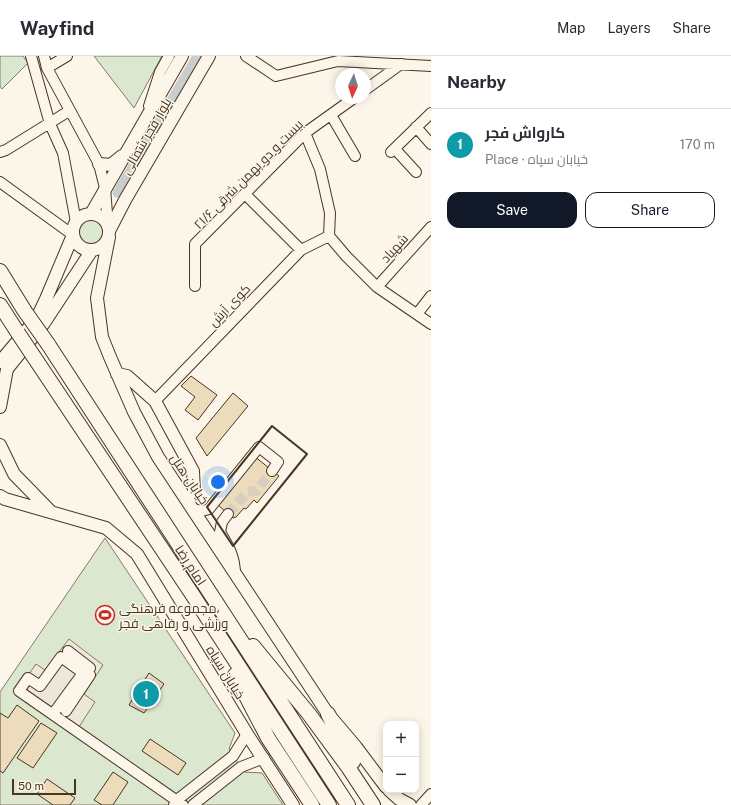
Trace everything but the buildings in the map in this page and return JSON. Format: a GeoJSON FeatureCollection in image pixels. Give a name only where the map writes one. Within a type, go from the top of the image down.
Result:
{"type":"FeatureCollection","features":[{"type":"Feature","properties":{"kind":"highway","name":"امام رضا"},"geometry":{"type":"LineString","coordinates":[[0,271],[348,805]]}},
{"type":"Feature","properties":{"kind":"highway","name":"امام رضا"},"geometry":{"type":"LineString","coordinates":[[0,305],[192,594],[329,805]]}},
{"type":"Feature","properties":{"kind":"highway"},"geometry":{"type":"LineString","coordinates":[[205,587],[309,714],[374,805]]}},
{"type":"Feature","properties":{"kind":"highway"},"geometry":{"type":"LineString","coordinates":[[192,594],[268,738],[312,805]]}},
{"type":"Feature","properties":{"kind":"highway"},"geometry":{"type":"LineString","coordinates":[[328,714],[374,805]]}},
{"type":"Feature","properties":{"kind":"main road","name":"بلوار فجر شمالی"},"geometry":{"type":"LineString","coordinates":[[91,214],[182,56]]}},
{"type":"Feature","properties":{"kind":"main road","name":"بلوار فجر شمالی"},"geometry":{"type":"LineString","coordinates":[[109,232],[125,200],[209,56]]}},
{"type":"Feature","properties":{"kind":"main road"},"geometry":{"type":"LineString","coordinates":[[98,164],[111,166],[127,152]]}},
{"type":"Feature","properties":{"kind":"main road"},"geometry":{"type":"LineString","coordinates":[[0,362],[37,318],[73,235],[74,226],[80,217],[91,214],[102,217],[109,232],[102,246],[92,250],[87,250],[78,244],[73,235]]}},
{"type":"Feature","properties":{"kind":"main road","name":"خیابان هتل"},"geometry":{"type":"LineString","coordinates":[[109,232],[97,298],[102,337],[134,412],[158,457],[328,714],[356,747],[383,783]]}},
{"type":"Feature","properties":{"kind":"main road"},"geometry":{"type":"LineString","coordinates":[[0,407],[7,369],[44,324],[92,250]]}},
{"type":"Feature","properties":{"kind":"main road"},"geometry":{"type":"LineString","coordinates":[[117,374],[127,376],[155,401],[194,471],[194,492],[191,505]]}},
{"type":"Feature","properties":{"kind":"main road","name":"خیابان سپاه"},"geometry":{"type":"LineString","coordinates":[[0,444],[14,474],[52,512]]}},
{"type":"Feature","properties":{"kind":"main road","name":"خیابان سپاه"},"geometry":{"type":"LineString","coordinates":[[0,496],[106,528],[137,554],[247,734],[264,758],[293,805]]}},
{"type":"Feature","properties":{"kind":"main road"},"geometry":{"type":"LineString","coordinates":[[392,793],[399,799],[410,805]]}},
{"type":"Feature","properties":{"kind":"street"},"geometry":{"type":"LineString","coordinates":[[31,56],[50,124],[63,153],[76,222]]}},
{"type":"Feature","properties":{"kind":"street"},"geometry":{"type":"LineString","coordinates":[[44,56],[48,68],[69,111],[98,164],[105,188],[109,232]]}},
{"type":"Feature","properties":{"kind":"street"},"geometry":{"type":"LineString","coordinates":[[48,68],[55,56]]}},
{"type":"Feature","properties":{"kind":"street"},"geometry":{"type":"LineString","coordinates":[[48,68],[67,56]]}},
{"type":"Feature","properties":{"kind":"street"},"geometry":{"type":"LineString","coordinates":[[146,118],[160,72],[169,56]]}},
{"type":"Feature","properties":{"kind":"street"},"geometry":{"type":"LineString","coordinates":[[247,56],[276,76],[339,58],[431,66]]}},
{"type":"Feature","properties":{"kind":"street"},"geometry":{"type":"LineString","coordinates":[[371,86],[401,64]]}},
{"type":"Feature","properties":{"kind":"street","name":"بیست و دو بهمن شرقی ۲۱/۶"},"geometry":{"type":"LineString","coordinates":[[195,286],[195,244],[305,133],[346,104]]}},
{"type":"Feature","properties":{"kind":"street"},"geometry":{"type":"LineString","coordinates":[[0,152],[50,124],[69,111]]}},
{"type":"Feature","properties":{"kind":"street"},"geometry":{"type":"LineString","coordinates":[[416,172],[393,151],[431,112]]}},
{"type":"Feature","properties":{"kind":"street"},"geometry":{"type":"LineString","coordinates":[[330,115],[355,156]]}},
{"type":"Feature","properties":{"kind":"street"},"geometry":{"type":"LineString","coordinates":[[416,127],[431,144]]}},
{"type":"Feature","properties":{"kind":"street"},"geometry":{"type":"LineString","coordinates":[[305,133],[320,169],[330,213],[329,236],[346,256],[377,287],[431,324]]}},
{"type":"Feature","properties":{"kind":"street"},"geometry":{"type":"LineString","coordinates":[[0,182],[73,235]]}},
{"type":"Feature","properties":{"kind":"street"},"geometry":{"type":"LineString","coordinates":[[245,194],[301,250]]}},
{"type":"Feature","properties":{"kind":"street","name":"شهیاد"},"geometry":{"type":"LineString","coordinates":[[377,287],[431,228]]}},
{"type":"Feature","properties":{"kind":"street","name":"کوی آرش"},"geometry":{"type":"LineString","coordinates":[[155,401],[301,250],[329,236]]}},
{"type":"Feature","properties":{"kind":"street"},"geometry":{"type":"LineString","coordinates":[[417,314],[431,296]]}},
{"type":"Feature","properties":{"kind":"street"},"geometry":{"type":"LineString","coordinates":[[191,505],[202,511],[209,509],[259,447],[278,462],[272,471]]}},
{"type":"Feature","properties":{"kind":"street"},"geometry":{"type":"LineString","coordinates":[[228,514],[222,522],[220,532],[232,552],[235,562],[235,572]]}},
{"type":"Feature","properties":{"kind":"street"},"geometry":{"type":"LineString","coordinates":[[66,711],[90,671],[68,651]]}},
{"type":"Feature","properties":{"kind":"street"},"geometry":{"type":"LineString","coordinates":[[53,714],[83,673],[61,657],[40,686],[28,678],[19,691],[178,803],[234,756],[247,734]]}},
{"type":"Feature","properties":{"kind":"street"},"geometry":{"type":"LineString","coordinates":[[61,666],[75,674]]}},
{"type":"Feature","properties":{"kind":"street"},"geometry":{"type":"LineString","coordinates":[[193,805],[241,767],[264,758]]}},
{"type":"Feature","properties":{"kind":"street"},"geometry":{"type":"LineString","coordinates":[[421,805],[431,794]]}},
{"type":"Feature","properties":{"kind":"green space"},"geometry":{"type":"Polygon","coordinates":[[[0,56],[23,56],[28,63],[2,89],[0,86],[0,56]]]}},
{"type":"Feature","properties":{"kind":"green space"},"geometry":{"type":"Polygon","coordinates":[[[94,56],[162,56],[134,108],[94,56]]]}},
{"type":"Feature","properties":{"kind":"green space"},"geometry":{"type":"Polygon","coordinates":[[[91,219],[100,223],[104,232],[100,241],[91,245],[82,241],[78,232],[82,223],[91,219]]]}},
{"type":"Feature","properties":{"kind":"green space","name":"مجموعه فرهنگی، ورزشی و رفاهی فجر"},"geometry":{"type":"Polygon","coordinates":[[[105,538],[235,733],[229,749],[244,772],[262,773],[283,805],[0,805],[0,692],[105,538]]]}},
{"type":"Feature","properties":{"kind":"shaded area"},"geometry":{"type":"Polygon","coordinates":[[[69,639],[103,665],[84,694],[95,702],[77,730],[18,690],[36,664],[45,670],[69,639]]]}},
{"type":"Feature","properties":{"kind":"waterway"},"geometry":{"type":"LineString","coordinates":[[117,193],[197,56]]}},
{"type":"Feature","properties":{"kind":"tunnel"},"geometry":{"type":"LineString","coordinates":[[228,514],[247,492],[256,491],[272,471]]}},
{"type":"Feature","properties":{"kind":"wall"},"geometry":{"type":"LineString","coordinates":[[272,426],[307,454],[233,546],[207,507],[272,426]]}},
{"type":"Feature","properties":{"kind":"place","name":"مجموعه فرهنگی، ورزشی و رفاهی فجر"},"geometry":{"type":"Point","coordinates":[105,615]}},
{"type":"Feature","properties":{"kind":"place","name":"کارواش فجر"},"geometry":{"type":"Point","coordinates":[146,694]}}]}
